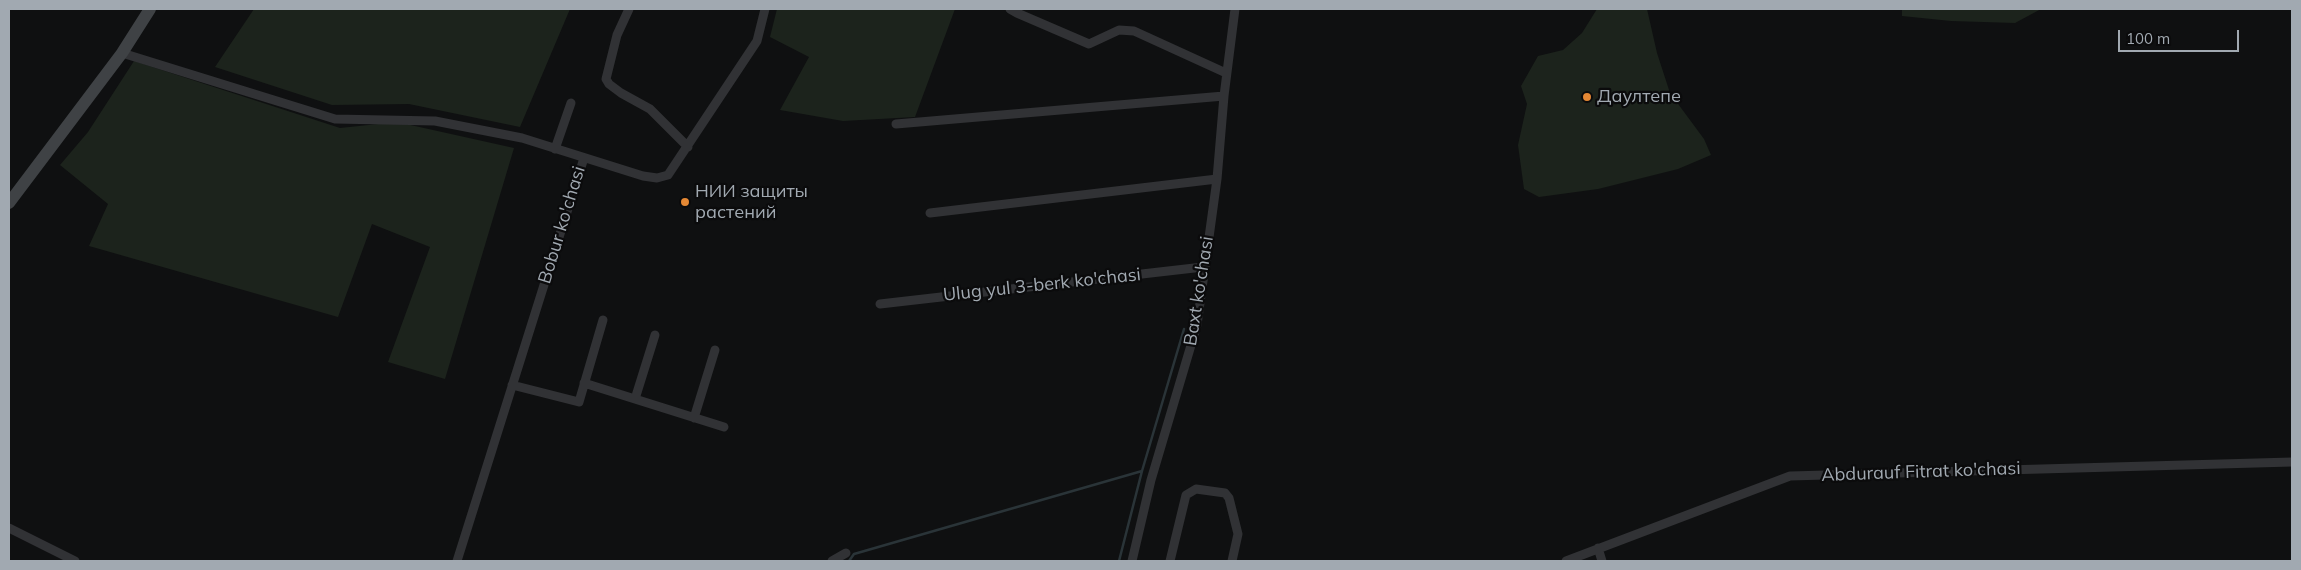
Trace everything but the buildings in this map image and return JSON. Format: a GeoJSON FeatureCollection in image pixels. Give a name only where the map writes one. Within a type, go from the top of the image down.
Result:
{"type":"FeatureCollection","features":[{"type":"Feature","properties":{"kind":"main road"},"geometry":{"type":"LineString","coordinates":[[10,200],[122,53],[150,9]]}},
{"type":"Feature","properties":{"kind":"street"},"geometry":{"type":"LineString","coordinates":[[629,9],[617,35],[606,79],[615,88],[650,109],[688,147]]}},
{"type":"Feature","properties":{"kind":"street","name":"Bobur ko'chasi"},"geometry":{"type":"LineString","coordinates":[[457,561],[584,158],[644,176],[658,178],[668,175],[757,41],[765,9]]}},
{"type":"Feature","properties":{"kind":"street"},"geometry":{"type":"LineString","coordinates":[[1010,9],[1017,14],[1089,44],[1118,30],[1134,31],[1226,73]]}},
{"type":"Feature","properties":{"kind":"street","name":"Baxt ko'chasi"},"geometry":{"type":"LineString","coordinates":[[1132,561],[1152,480],[1197,325],[1203,267],[1217,179],[1226,73],[1235,9]]}},
{"type":"Feature","properties":{"kind":"street"},"geometry":{"type":"LineString","coordinates":[[122,53],[335,119],[435,122],[522,138],[584,158]]}},
{"type":"Feature","properties":{"kind":"street"},"geometry":{"type":"LineString","coordinates":[[896,124],[1224,96]]}},
{"type":"Feature","properties":{"kind":"street"},"geometry":{"type":"LineString","coordinates":[[555,149],[571,103]]}},
{"type":"Feature","properties":{"kind":"street"},"geometry":{"type":"LineString","coordinates":[[930,213],[1217,179]]}},
{"type":"Feature","properties":{"kind":"street","name":"Ulug yul 3-berk ko'chasi"},"geometry":{"type":"LineString","coordinates":[[880,304],[1203,267]]}},
{"type":"Feature","properties":{"kind":"street"},"geometry":{"type":"LineString","coordinates":[[512,385],[579,402],[603,320]]}},
{"type":"Feature","properties":{"kind":"street"},"geometry":{"type":"LineString","coordinates":[[636,399],[655,335]]}},
{"type":"Feature","properties":{"kind":"street"},"geometry":{"type":"LineString","coordinates":[[694,418],[715,350]]}},
{"type":"Feature","properties":{"kind":"street"},"geometry":{"type":"LineString","coordinates":[[584,383],[724,427]]}},
{"type":"Feature","properties":{"kind":"street","name":"Abdurauf Fitrat ko'chasi"},"geometry":{"type":"LineString","coordinates":[[1566,561],[1790,476],[2292,462]]}},
{"type":"Feature","properties":{"kind":"street"},"geometry":{"type":"LineString","coordinates":[[1170,561],[1186,495],[1196,489],[1225,493],[1229,498],[1238,534],[1232,561]]}},
{"type":"Feature","properties":{"kind":"street"},"geometry":{"type":"LineString","coordinates":[[9,528],[76,561]]}},
{"type":"Feature","properties":{"kind":"street"},"geometry":{"type":"LineString","coordinates":[[1598,548],[1602,561]]}},
{"type":"Feature","properties":{"kind":"street"},"geometry":{"type":"LineString","coordinates":[[832,561],[846,553]]}},
{"type":"Feature","properties":{"kind":"shaded area"},"geometry":{"type":"Polygon","coordinates":[[[254,9],[570,9],[520,127],[409,104],[332,105],[215,67],[254,9]]]}},
{"type":"Feature","properties":{"kind":"shaded area"},"geometry":{"type":"Polygon","coordinates":[[[777,9],[955,9],[915,117],[843,121],[780,110],[809,57],[770,37],[777,9]]]}},
{"type":"Feature","properties":{"kind":"shaded area"},"geometry":{"type":"Polygon","coordinates":[[[1597,9],[1647,9],[1657,53],[1670,93],[1704,139],[1711,155],[1678,169],[1598,189],[1539,197],[1524,189],[1518,145],[1527,104],[1521,86],[1538,56],[1563,50],[1582,33],[1597,9]]]}},
{"type":"Feature","properties":{"kind":"shaded area"},"geometry":{"type":"Polygon","coordinates":[[[1902,9],[2041,9],[2015,23],[1951,21],[1902,16],[1902,9]]]}},
{"type":"Feature","properties":{"kind":"shaded area"},"geometry":{"type":"Polygon","coordinates":[[[134,61],[340,128],[397,122],[514,148],[445,379],[388,362],[430,247],[372,224],[338,317],[89,246],[108,204],[60,165],[88,132],[134,61]]]}},
{"type":"Feature","properties":{"kind":"waterway"},"geometry":{"type":"LineString","coordinates":[[1119,561],[1142,471],[1184,329]]}},
{"type":"Feature","properties":{"kind":"waterway"},"geometry":{"type":"LineString","coordinates":[[849,561],[854,554],[1142,471]]}},
{"type":"Feature","properties":{"kind":"place","name":"Даултепе"},"geometry":{"type":"Point","coordinates":[1587,97]}},
{"type":"Feature","properties":{"kind":"place","name":"НИИ защиты растений"},"geometry":{"type":"Point","coordinates":[685,202]}}]}
